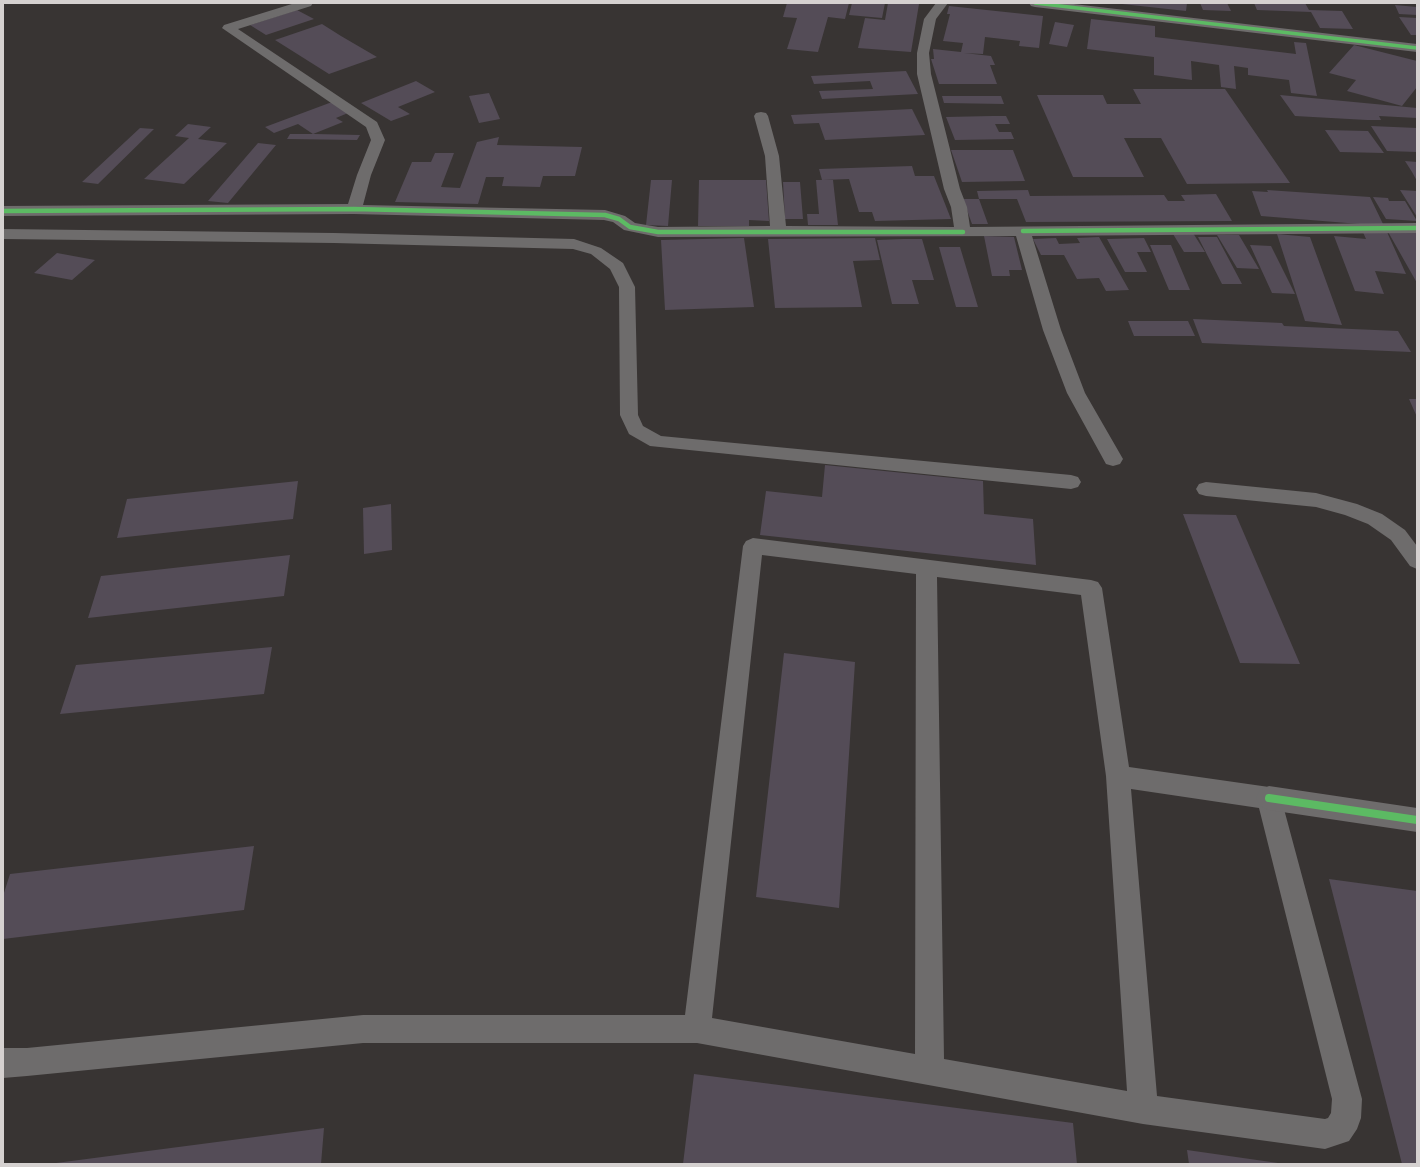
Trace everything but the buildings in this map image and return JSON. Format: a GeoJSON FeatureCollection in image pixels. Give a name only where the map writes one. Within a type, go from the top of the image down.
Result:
{"type":"FeatureCollection","features":[{"type":"Feature","properties":{"kind":"street"},"geometry":{"type":"LineString","coordinates":[[307,3],[228,28],[372,125],[378,140],[364,175],[354,209]]}},
{"type":"Feature","properties":{"kind":"street"},"geometry":{"type":"LineString","coordinates":[[942,3],[930,19],[923,53],[924,74],[952,189],[959,207],[963,232]]}},
{"type":"Feature","properties":{"kind":"street"},"geometry":{"type":"LineString","coordinates":[[1035,3],[1417,48]]}},
{"type":"Feature","properties":{"kind":"street"},"geometry":{"type":"LineString","coordinates":[[761,116],[772,156],[776,223],[779,231]]}},
{"type":"Feature","properties":{"kind":"street"},"geometry":{"type":"LineString","coordinates":[[3,211],[354,209],[605,215],[619,219],[630,228],[658,232],[963,232],[1417,228]]}},
{"type":"Feature","properties":{"kind":"street"},"geometry":{"type":"LineString","coordinates":[[1024,231],[1052,330],[1076,393],[1113,459]]}},
{"type":"Feature","properties":{"kind":"street"},"geometry":{"type":"LineString","coordinates":[[1269,798],[1417,820]]}},
{"type":"Feature","properties":{"kind":"lane"},"geometry":{"type":"LineString","coordinates":[[3,234],[334,238],[574,244],[596,251],[618,266],[627,287],[629,415],[636,430],[657,442],[1071,482]]}},
{"type":"Feature","properties":{"kind":"lane"},"geometry":{"type":"LineString","coordinates":[[1206,489],[1316,500],[1350,509],[1374,519],[1398,536],[1417,562]]}},
{"type":"Feature","properties":{"kind":"lane"},"geometry":{"type":"LineString","coordinates":[[697,1029],[753,546],[1091,588],[1118,776],[1143,1109]]}},
{"type":"Feature","properties":{"kind":"lane"},"geometry":{"type":"LineString","coordinates":[[926,567],[930,1071]]}},
{"type":"Feature","properties":{"kind":"lane"},"geometry":{"type":"LineString","coordinates":[[3,1063],[27,1062],[363,1029],[697,1029],[1143,1109],[1325,1134],[1338,1130],[1346,1118],[1347,1099],[1269,798],[1118,776]]}},
{"type":"Feature","properties":{"kind":"cycle path"},"geometry":{"type":"LineString","coordinates":[[1035,3],[1417,48]]}},
{"type":"Feature","properties":{"kind":"cycle path"},"geometry":{"type":"LineString","coordinates":[[3,211],[354,209],[605,215],[619,219],[630,227],[658,232],[963,232]]}},
{"type":"Feature","properties":{"kind":"cycle path"},"geometry":{"type":"LineString","coordinates":[[1023,231],[1417,228]]}},
{"type":"Feature","properties":{"kind":"cycle path"},"geometry":{"type":"LineString","coordinates":[[1269,798],[1417,820]]}}]}
